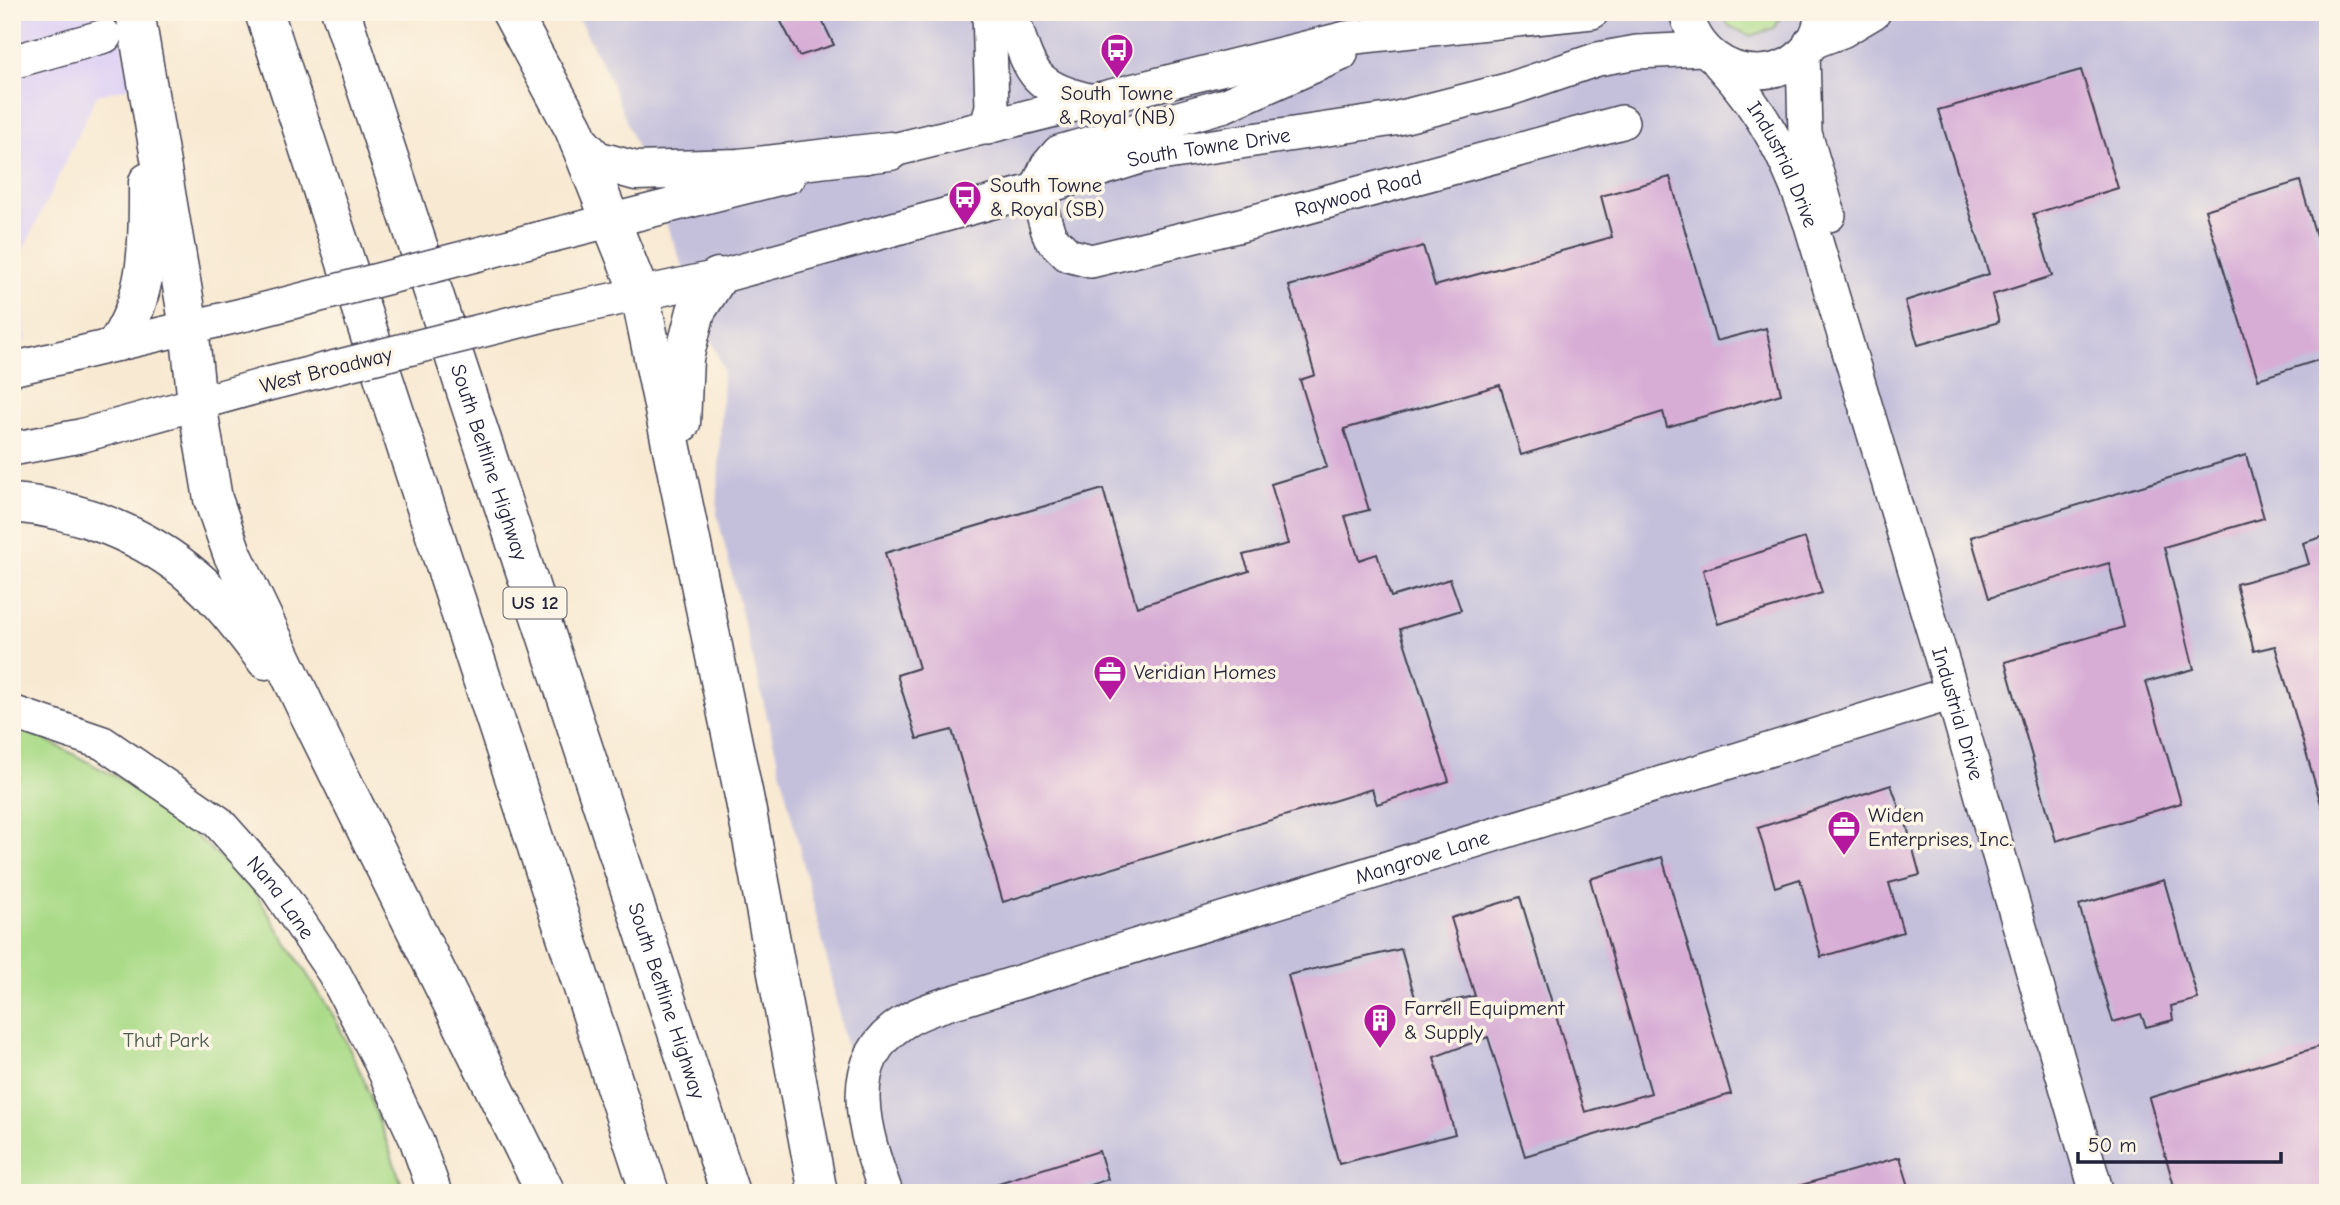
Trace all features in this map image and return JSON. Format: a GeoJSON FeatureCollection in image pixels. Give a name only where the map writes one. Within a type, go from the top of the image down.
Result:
{"type":"FeatureCollection","features":[{"type":"Feature","properties":{"kind":"highway"},"geometry":{"type":"LineString","coordinates":[[135,12],[189,327],[197,403],[213,499],[232,553],[308,712],[546,1193]]}},
{"type":"Feature","properties":{"kind":"highway"},"geometry":{"type":"LineString","coordinates":[[264,12],[650,1193]]}},
{"type":"Feature","properties":{"kind":"highway","name":"South Beltline Highway"},"geometry":{"type":"LineString","coordinates":[[341,12],[730,1193]]}},
{"type":"Feature","properties":{"kind":"highway"},"geometry":{"type":"LineString","coordinates":[[511,12],[579,142],[613,220],[640,293],[745,801],[818,1193]]}},
{"type":"Feature","properties":{"kind":"highway"},"geometry":{"type":"LineString","coordinates":[[118,342],[133,318],[142,293],[148,223],[148,82]]}},
{"type":"Feature","properties":{"kind":"highway"},"geometry":{"type":"LineString","coordinates":[[579,142],[596,160],[636,170],[738,168],[890,151]]}},
{"type":"Feature","properties":{"kind":"highway"},"geometry":{"type":"LineString","coordinates":[[678,484],[684,358],[695,311],[718,277]]}},
{"type":"Feature","properties":{"kind":"highway"},"geometry":{"type":"LineString","coordinates":[[12,503],[45,505],[89,519],[164,554],[196,578],[232,617],[308,712]]}},
{"type":"Feature","properties":{"kind":"street"},"geometry":{"type":"LineString","coordinates":[[987,128],[992,106],[989,12]]}},
{"type":"Feature","properties":{"kind":"street"},"geometry":{"type":"LineString","coordinates":[[1012,12],[1035,76],[1056,91],[1093,101]]}},
{"type":"Feature","properties":{"kind":"street"},"geometry":{"type":"LineString","coordinates":[[12,369],[246,314],[1346,38],[1592,12]]}},
{"type":"Feature","properties":{"kind":"street","name":"Industrial Drive"},"geometry":{"type":"LineString","coordinates":[[1686,12],[1690,30],[1765,119],[1791,167],[1811,225],[1952,693],[2096,1193]]}},
{"type":"Feature","properties":{"kind":"street"},"geometry":{"type":"LineString","coordinates":[[1806,48],[1815,36],[1822,12]]}},
{"type":"Feature","properties":{"kind":"street"},"geometry":{"type":"LineString","coordinates":[[1806,48],[1874,12]]}},
{"type":"Feature","properties":{"kind":"street"},"geometry":{"type":"LineString","coordinates":[[1037,190],[1047,166],[1059,152],[1225,105],[1384,33]]}},
{"type":"Feature","properties":{"kind":"street"},"geometry":{"type":"LineString","coordinates":[[12,62],[105,36]]}},
{"type":"Feature","properties":{"kind":"street","name":"Industrial Drive"},"geometry":{"type":"LineString","coordinates":[[1806,48],[1805,133],[1841,259],[1837,317]]}},
{"type":"Feature","properties":{"kind":"street","name":"South Towne Drive"},"geometry":{"type":"LineString","coordinates":[[640,293],[718,277],[1037,190],[1151,155],[1394,118],[1507,90],[1598,59],[1637,52],[1710,56],[1735,70],[1753,73],[1780,67],[1806,48]]}},
{"type":"Feature","properties":{"kind":"street","name":"Raywood Road"},"geometry":{"type":"LineString","coordinates":[[1037,190],[1050,237],[1068,255],[1091,261],[1237,226],[1622,122]]}},
{"type":"Feature","properties":{"kind":"street","name":"West Broadway"},"geometry":{"type":"LineString","coordinates":[[12,449],[80,436],[264,385],[640,293]]}},
{"type":"Feature","properties":{"kind":"street","name":"Mangrove Lane"},"geometry":{"type":"LineString","coordinates":[[886,1193],[866,1137],[860,1092],[867,1066],[881,1041],[904,1022],[945,1005],[1952,693]]}},
{"type":"Feature","properties":{"kind":"street","name":"Nana Lane"},"geometry":{"type":"LineString","coordinates":[[12,712],[103,743],[218,821],[275,886],[334,974],[376,1052],[416,1139],[435,1193]]}},
{"type":"Feature","properties":{"kind":"shaded area"},"geometry":{"type":"Polygon","coordinates":[[[12,12],[117,12],[131,87],[97,95],[14,270],[27,340],[12,343],[12,12]]]}},
{"type":"Feature","properties":{"kind":"shaded area"},"geometry":{"type":"Polygon","coordinates":[[[575,12],[2328,12],[2328,1193],[886,1193],[866,1137],[824,947],[717,514],[723,369],[609,77],[575,12]]]}},
{"type":"Feature","properties":{"kind":"green space"},"geometry":{"type":"Polygon","coordinates":[[[1721,12],[1784,12],[1774,28],[1751,36],[1729,26],[1721,12]]]}},
{"type":"Feature","properties":{"kind":"green space","name":"Thut Park"},"geometry":{"type":"Polygon","coordinates":[[[12,729],[33,733],[147,793],[249,883],[336,1020],[364,1080],[405,1193],[12,1193],[12,729]]]}},
{"type":"Feature","properties":{"kind":"building"},"geometry":{"type":"Polygon","coordinates":[[[776,12],[818,12],[834,45],[799,56],[776,12]]]}},
{"type":"Feature","properties":{"kind":"building"},"geometry":{"type":"Polygon","coordinates":[[[2081,70],[2118,188],[2033,214],[2052,276],[1992,295],[1999,322],[1918,345],[1905,301],[1989,274],[1938,110],[2081,70]]]}},
{"type":"Feature","properties":{"kind":"building"},"geometry":{"type":"Polygon","coordinates":[[[1670,177],[1716,341],[1766,328],[1781,394],[1667,427],[1663,412],[1521,455],[1500,385],[1344,429],[1369,510],[1345,516],[1359,560],[1377,554],[1391,597],[1450,579],[1461,610],[1400,629],[1449,781],[1377,804],[1372,789],[1003,902],[952,730],[917,739],[897,675],[919,668],[885,553],[1103,489],[1137,607],[1249,571],[1243,555],[1288,544],[1271,484],[1327,467],[1300,380],[1315,375],[1289,286],[1423,246],[1435,286],[1612,237],[1601,196],[1670,177]]]}},
{"type":"Feature","properties":{"kind":"building"},"geometry":{"type":"Polygon","coordinates":[[[2300,181],[2328,277],[2328,357],[2258,379],[2205,210],[2300,181]]]}},
{"type":"Feature","properties":{"kind":"building"},"geometry":{"type":"Polygon","coordinates":[[[2246,455],[2264,518],[2164,547],[2194,669],[2146,682],[2181,803],[2056,841],[2005,662],[2124,627],[2109,563],[1989,598],[1971,537],[2246,455]]]}},
{"type":"Feature","properties":{"kind":"building"},"geometry":{"type":"Polygon","coordinates":[[[2328,535],[2328,806],[2322,807],[2275,646],[2254,651],[2236,584],[2309,564],[2303,543],[2328,535]]]}},
{"type":"Feature","properties":{"kind":"building"},"geometry":{"type":"Polygon","coordinates":[[[1805,538],[1822,593],[1718,624],[1703,570],[1805,538]]]}},
{"type":"Feature","properties":{"kind":"building"},"geometry":{"type":"Polygon","coordinates":[[[1891,785],[1899,807],[1923,818],[1906,823],[1920,875],[1889,883],[1903,932],[1821,957],[1800,879],[1775,887],[1758,828],[1891,785]]]}},
{"type":"Feature","properties":{"kind":"building"},"geometry":{"type":"Polygon","coordinates":[[[1662,857],[1731,1094],[1525,1156],[1488,1037],[1434,1057],[1455,1134],[1339,1164],[1288,975],[1401,949],[1418,1008],[1475,996],[1451,918],[1520,897],[1585,1112],[1651,1093],[1590,879],[1662,857]]]}},
{"type":"Feature","properties":{"kind":"building"},"geometry":{"type":"Polygon","coordinates":[[[2164,880],[2198,999],[2171,1006],[2173,1020],[2146,1027],[2141,1014],[2113,1022],[2079,905],[2164,880]]]}},
{"type":"Feature","properties":{"kind":"building"},"geometry":{"type":"Polygon","coordinates":[[[2328,1044],[2328,1193],[2176,1193],[2149,1098],[2328,1044]]]}},
{"type":"Feature","properties":{"kind":"building"},"geometry":{"type":"Polygon","coordinates":[[[1099,1151],[1108,1179],[1067,1193],[984,1193],[983,1188],[1099,1151]]]}},
{"type":"Feature","properties":{"kind":"building"},"geometry":{"type":"Polygon","coordinates":[[[1900,1157],[1911,1193],[1799,1193],[1798,1186],[1900,1157]]]}},
{"type":"Feature","properties":{"kind":"place","name":"South Towne & Royal (NB)"},"geometry":{"type":"Point","coordinates":[1117,80]}},
{"type":"Feature","properties":{"kind":"place","name":"South Towne & Royal (SB)"},"geometry":{"type":"Point","coordinates":[965,227]}},
{"type":"Feature","properties":{"kind":"place","name":"Veridian Homes"},"geometry":{"type":"Point","coordinates":[1110,702]}},
{"type":"Feature","properties":{"kind":"place","name":"Widen Enterprises, Inc."},"geometry":{"type":"Point","coordinates":[1844,857]}},
{"type":"Feature","properties":{"kind":"place","name":"Farrell Equipment & Supply"},"geometry":{"type":"Point","coordinates":[1380,1050]}}]}
